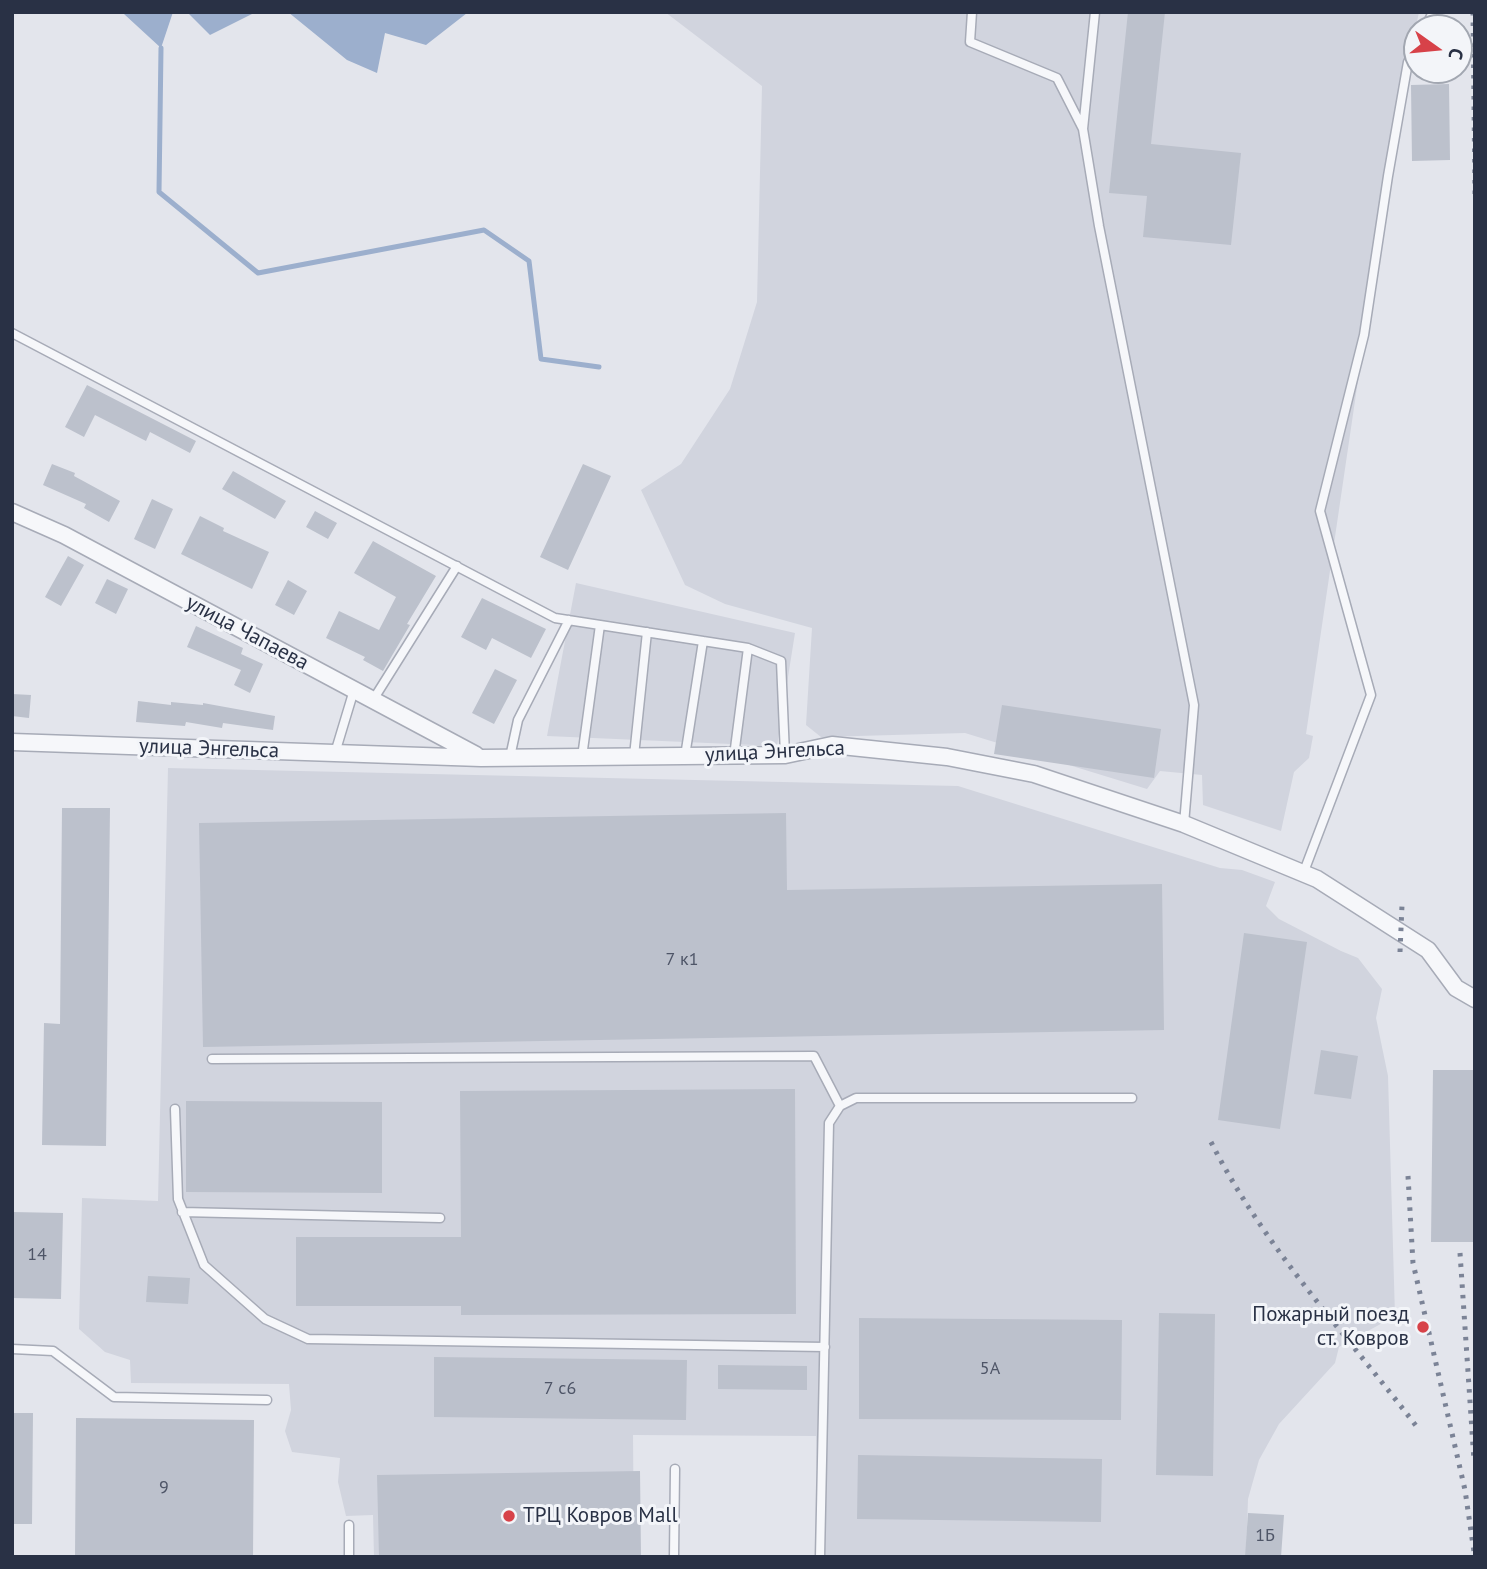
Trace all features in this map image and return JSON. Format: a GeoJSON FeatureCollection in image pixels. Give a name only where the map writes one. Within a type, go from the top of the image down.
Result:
{"type":"FeatureCollection","features":[{"type":"Feature","properties":{"kind":"street","name":"улица Чапаева"},"geometry":{"type":"LineString","coordinates":[[12,512],[76,541],[481,758]]}},
{"type":"Feature","properties":{"kind":"street","name":"улица Энгельса"},"geometry":{"type":"LineString","coordinates":[[12,742],[481,758],[785,755],[832,745],[947,757],[1034,774],[1184,824],[1317,879],[1428,950],[1456,988],[1475,999]]}},
{"type":"Feature","properties":{"kind":"lane"},"geometry":{"type":"LineString","coordinates":[[972,12],[970,42],[1057,78],[1083,130]]}},
{"type":"Feature","properties":{"kind":"lane"},"geometry":{"type":"LineString","coordinates":[[1095,12],[1083,130],[1099,226],[1194,705],[1184,824]]}},
{"type":"Feature","properties":{"kind":"lane"},"geometry":{"type":"LineString","coordinates":[[1303,874],[1371,695],[1320,511],[1364,335],[1404,84]]}},
{"type":"Feature","properties":{"kind":"lane"},"geometry":{"type":"LineString","coordinates":[[12,333],[555,618],[748,648],[781,661],[785,755]]}},
{"type":"Feature","properties":{"kind":"lane"},"geometry":{"type":"LineString","coordinates":[[373,700],[457,566]]}},
{"type":"Feature","properties":{"kind":"lane"},"geometry":{"type":"LineString","coordinates":[[510,757],[518,720],[569,620]]}},
{"type":"Feature","properties":{"kind":"lane"},"geometry":{"type":"LineString","coordinates":[[582,757],[600,625]]}},
{"type":"Feature","properties":{"kind":"lane"},"geometry":{"type":"LineString","coordinates":[[634,757],[647,632]]}},
{"type":"Feature","properties":{"kind":"lane"},"geometry":{"type":"LineString","coordinates":[[685,756],[703,641]]}},
{"type":"Feature","properties":{"kind":"lane"},"geometry":{"type":"LineString","coordinates":[[734,756],[748,648]]}},
{"type":"Feature","properties":{"kind":"lane"},"geometry":{"type":"LineString","coordinates":[[335,753],[354,690]]}},
{"type":"Feature","properties":{"kind":"lane"},"geometry":{"type":"LineString","coordinates":[[212,1059],[814,1056],[840,1106]]}},
{"type":"Feature","properties":{"kind":"lane"},"geometry":{"type":"LineString","coordinates":[[820,1557],[829,1123],[840,1106],[856,1098],[1132,1098]]}},
{"type":"Feature","properties":{"kind":"lane"},"geometry":{"type":"LineString","coordinates":[[176,1109],[178,1199],[204,1265],[265,1319],[308,1339],[825,1347]]}},
{"type":"Feature","properties":{"kind":"lane"},"geometry":{"type":"LineString","coordinates":[[182,1212],[440,1218]]}},
{"type":"Feature","properties":{"kind":"lane"},"geometry":{"type":"LineString","coordinates":[[12,1349],[53,1350],[114,1397],[267,1400]]}},
{"type":"Feature","properties":{"kind":"lane"},"geometry":{"type":"LineString","coordinates":[[674,1557],[675,1469]]}},
{"type":"Feature","properties":{"kind":"lane"},"geometry":{"type":"LineString","coordinates":[[349,1525],[349,1557]]}},
{"type":"Feature","properties":{"kind":"shaded area"},"geometry":{"type":"Polygon","coordinates":[[[665,12],[1419,12],[1403,14],[1404,84],[1396,122],[1306,734],[1313,736],[1309,758],[1294,772],[1281,831],[1203,805],[1202,775],[1160,771],[1147,789],[965,733],[821,737],[806,725],[812,628],[725,604],[685,585],[641,490],[681,464],[730,389],[757,302],[762,86],[665,12]]]}},
{"type":"Feature","properties":{"kind":"shaded area"},"geometry":{"type":"Polygon","coordinates":[[[576,583],[795,633],[777,746],[547,736],[576,583]]]}},
{"type":"Feature","properties":{"kind":"shaded area"},"geometry":{"type":"Polygon","coordinates":[[[168,768],[958,786],[1220,868],[1242,870],[1275,882],[1266,906],[1279,919],[1358,958],[1382,989],[1376,1018],[1388,1076],[1395,1316],[1339,1347],[1335,1363],[1279,1424],[1259,1460],[1248,1499],[1246,1557],[819,1557],[816,1436],[633,1435],[634,1557],[374,1557],[373,1515],[346,1516],[338,1482],[340,1458],[292,1452],[285,1431],[291,1410],[289,1384],[131,1383],[130,1360],[105,1352],[79,1329],[82,1198],[158,1201],[168,768]]]}},
{"type":"Feature","properties":{"kind":"water"},"geometry":{"type":"Polygon","coordinates":[[[123,12],[173,12],[161,48],[124,14],[123,12]]]}},
{"type":"Feature","properties":{"kind":"water"},"geometry":{"type":"Polygon","coordinates":[[[187,12],[256,12],[210,35],[187,12]]]}},
{"type":"Feature","properties":{"kind":"water"},"geometry":{"type":"Polygon","coordinates":[[[288,12],[467,13],[426,45],[385,33],[377,73],[347,60],[288,12]]]}},
{"type":"Feature","properties":{"kind":"building"},"geometry":{"type":"Polygon","coordinates":[[[1128,12],[1165,12],[1151,144],[1241,153],[1231,245],[1143,237],[1147,196],[1109,193],[1128,12]]]}},
{"type":"Feature","properties":{"kind":"building"},"geometry":{"type":"Polygon","coordinates":[[[1449,84],[1450,160],[1412,161],[1411,85],[1449,84]]]}},
{"type":"Feature","properties":{"kind":"building"},"geometry":{"type":"Polygon","coordinates":[[[87,385],[196,441],[190,453],[150,432],[146,441],[95,415],[84,437],[65,427],[87,385]]]}},
{"type":"Feature","properties":{"kind":"building"},"geometry":{"type":"Polygon","coordinates":[[[52,464],[75,473],[74,476],[120,501],[109,522],[84,508],[86,504],[43,485],[52,464]]]}},
{"type":"Feature","properties":{"kind":"building"},"geometry":{"type":"Polygon","coordinates":[[[583,464],[611,476],[568,570],[540,557],[583,464]]]}},
{"type":"Feature","properties":{"kind":"building"},"geometry":{"type":"Polygon","coordinates":[[[233,471],[286,501],[275,519],[222,489],[233,471]]]}},
{"type":"Feature","properties":{"kind":"building"},"geometry":{"type":"Polygon","coordinates":[[[152,499],[173,509],[155,549],[134,539],[152,499]]]}},
{"type":"Feature","properties":{"kind":"building"},"geometry":{"type":"Polygon","coordinates":[[[315,511],[337,523],[328,539],[306,527],[315,511]]]}},
{"type":"Feature","properties":{"kind":"building"},"geometry":{"type":"Polygon","coordinates":[[[200,516],[224,528],[223,531],[269,552],[252,589],[181,554],[200,516]]]}},
{"type":"Feature","properties":{"kind":"building"},"geometry":{"type":"Polygon","coordinates":[[[373,541],[436,576],[383,671],[363,660],[365,657],[326,638],[339,611],[379,630],[396,597],[354,573],[373,541]]]}},
{"type":"Feature","properties":{"kind":"building"},"geometry":{"type":"Polygon","coordinates":[[[68,556],[84,565],[61,606],[45,597],[68,556]]]}},
{"type":"Feature","properties":{"kind":"building"},"geometry":{"type":"Polygon","coordinates":[[[107,579],[128,589],[116,614],[95,603],[107,579]]]}},
{"type":"Feature","properties":{"kind":"building"},"geometry":{"type":"Polygon","coordinates":[[[288,580],[307,591],[294,615],[275,605],[288,580]]]}},
{"type":"Feature","properties":{"kind":"building"},"geometry":{"type":"Polygon","coordinates":[[[482,598],[546,629],[531,658],[492,638],[486,650],[461,637],[482,598]]]}},
{"type":"Feature","properties":{"kind":"building"},"geometry":{"type":"Polygon","coordinates":[[[196,626],[243,648],[241,654],[263,664],[250,693],[234,685],[241,670],[187,647],[196,626]]]}},
{"type":"Feature","properties":{"kind":"building"},"geometry":{"type":"Polygon","coordinates":[[[495,669],[517,680],[494,724],[472,713],[495,669]]]}},
{"type":"Feature","properties":{"kind":"building"},"geometry":{"type":"Polygon","coordinates":[[[12,694],[31,695],[29,718],[12,716],[12,694]]]}},
{"type":"Feature","properties":{"kind":"building"},"geometry":{"type":"Polygon","coordinates":[[[138,701],[171,705],[171,702],[203,703],[275,716],[273,730],[223,723],[222,728],[186,722],[185,726],[136,722],[138,701]]]}},
{"type":"Feature","properties":{"kind":"building"},"geometry":{"type":"Polygon","coordinates":[[[1002,705],[1161,729],[1154,778],[994,754],[1002,705]]]}},
{"type":"Feature","properties":{"kind":"building"},"geometry":{"type":"Polygon","coordinates":[[[62,808],[110,808],[106,1146],[42,1145],[44,1023],[60,1024],[62,808]]]}},
{"type":"Feature","properties":{"kind":"building"},"geometry":{"type":"Polygon","coordinates":[[[786,813],[787,890],[1162,884],[1164,1030],[203,1047],[199,823],[786,813]]]}},
{"type":"Feature","properties":{"kind":"building"},"geometry":{"type":"Polygon","coordinates":[[[1244,933],[1307,942],[1280,1129],[1218,1120],[1244,933]]]}},
{"type":"Feature","properties":{"kind":"building"},"geometry":{"type":"Polygon","coordinates":[[[1321,1050],[1358,1056],[1351,1099],[1314,1094],[1321,1050]]]}},
{"type":"Feature","properties":{"kind":"building"},"geometry":{"type":"Polygon","coordinates":[[[1433,1070],[1475,1070],[1474,1242],[1431,1242],[1433,1070]]]}},
{"type":"Feature","properties":{"kind":"building"},"geometry":{"type":"Polygon","coordinates":[[[795,1089],[796,1314],[461,1315],[461,1306],[296,1306],[296,1237],[461,1237],[460,1091],[795,1089]]]}},
{"type":"Feature","properties":{"kind":"building"},"geometry":{"type":"Polygon","coordinates":[[[186,1101],[382,1102],[382,1193],[186,1192],[186,1101]]]}},
{"type":"Feature","properties":{"kind":"building"},"geometry":{"type":"Polygon","coordinates":[[[12,1212],[63,1213],[61,1299],[12,1298],[12,1212]]]}},
{"type":"Feature","properties":{"kind":"building"},"geometry":{"type":"Polygon","coordinates":[[[148,1276],[190,1278],[188,1304],[146,1302],[148,1276]]]}},
{"type":"Feature","properties":{"kind":"building"},"geometry":{"type":"Polygon","coordinates":[[[1159,1313],[1215,1314],[1213,1476],[1156,1475],[1159,1313]]]}},
{"type":"Feature","properties":{"kind":"building"},"geometry":{"type":"Polygon","coordinates":[[[859,1318],[1122,1320],[1121,1420],[859,1419],[859,1318]]]}},
{"type":"Feature","properties":{"kind":"building"},"geometry":{"type":"Polygon","coordinates":[[[434,1357],[687,1360],[686,1420],[434,1417],[434,1357]]]}},
{"type":"Feature","properties":{"kind":"building"},"geometry":{"type":"Polygon","coordinates":[[[718,1365],[807,1366],[807,1390],[718,1389],[718,1365]]]}},
{"type":"Feature","properties":{"kind":"building"},"geometry":{"type":"Polygon","coordinates":[[[12,1413],[33,1413],[32,1524],[12,1524],[12,1413]]]}},
{"type":"Feature","properties":{"kind":"building"},"geometry":{"type":"Polygon","coordinates":[[[76,1418],[254,1420],[253,1557],[75,1557],[76,1418]]]}},
{"type":"Feature","properties":{"kind":"building"},"geometry":{"type":"Polygon","coordinates":[[[858,1455],[1102,1459],[1101,1522],[857,1519],[858,1455]]]}},
{"type":"Feature","properties":{"kind":"building","name":"ТРЦ Ковров Mall"},"geometry":{"type":"Polygon","coordinates":[[[640,1471],[641,1557],[379,1557],[377,1475],[640,1471]]]}},
{"type":"Feature","properties":{"kind":"building"},"geometry":{"type":"Polygon","coordinates":[[[1248,1513],[1284,1515],[1281,1557],[1245,1557],[1248,1513]]]}},
{"type":"Feature","properties":{"kind":"waterway"},"geometry":{"type":"LineString","coordinates":[[161,48],[159,192],[258,273],[484,230],[529,261],[541,359],[599,367]]}},
{"type":"Feature","properties":{"kind":"railway"},"geometry":{"type":"LineString","coordinates":[[1473,12],[1475,196]]}},
{"type":"Feature","properties":{"kind":"railway"},"geometry":{"type":"LineString","coordinates":[[1400,952],[1402,905]]}},
{"type":"Feature","properties":{"kind":"railway"},"geometry":{"type":"LineString","coordinates":[[1211,1142],[1232,1181],[1281,1254],[1417,1427]]}},
{"type":"Feature","properties":{"kind":"railway"},"geometry":{"type":"LineString","coordinates":[[1408,1176],[1413,1263],[1465,1490],[1474,1552]]}},
{"type":"Feature","properties":{"kind":"railway"},"geometry":{"type":"LineString","coordinates":[[1460,1253],[1474,1461]]}},
{"type":"Feature","properties":{"kind":"place","name":"Пожарный поезд ст. Ковров"},"geometry":{"type":"Point","coordinates":[1423,1327]}},
{"type":"Feature","properties":{"kind":"place","name":"ТРЦ Ковров Mall"},"geometry":{"type":"Point","coordinates":[509,1516]}}]}
